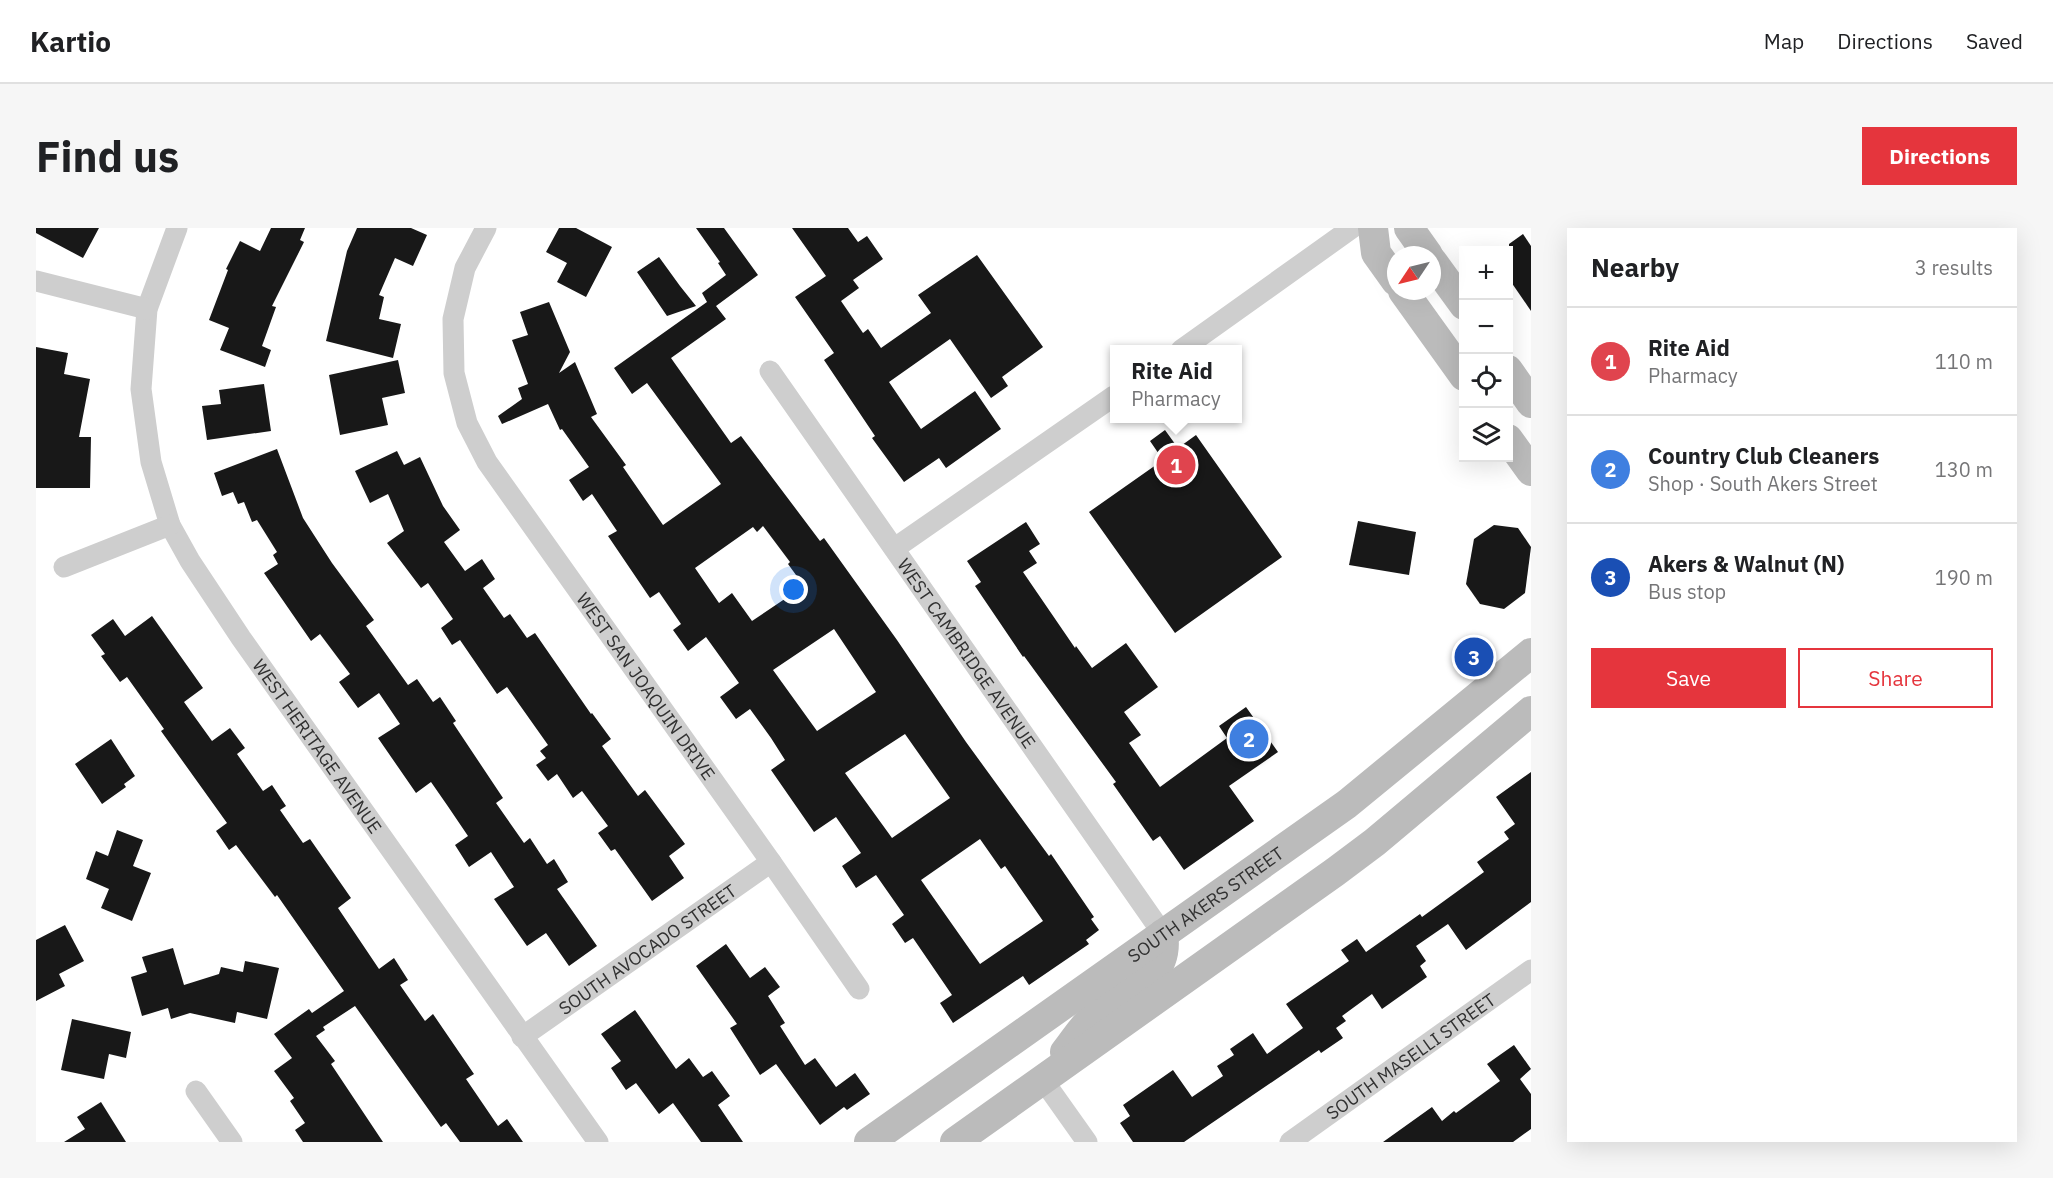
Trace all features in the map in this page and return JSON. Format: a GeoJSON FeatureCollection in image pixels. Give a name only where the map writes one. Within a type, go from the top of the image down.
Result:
{"type":"FeatureCollection","features":[{"type":"Feature","properties":{"kind":"main road"},"geometry":{"type":"LineString","coordinates":[[1373,228],[1376,252],[1387,268]]}},
{"type":"Feature","properties":{"kind":"main road"},"geometry":{"type":"LineString","coordinates":[[1409,228],[1422,246]]}},
{"type":"Feature","properties":{"kind":"main road"},"geometry":{"type":"LineString","coordinates":[[1441,273],[1460,300]]}},
{"type":"Feature","properties":{"kind":"main road"},"geometry":{"type":"LineString","coordinates":[[1409,300],[1459,369]]}},
{"type":"Feature","properties":{"kind":"main road"},"geometry":{"type":"LineString","coordinates":[[1513,376],[1531,402]]}},
{"type":"Feature","properties":{"kind":"main road"},"geometry":{"type":"LineString","coordinates":[[1513,445],[1531,471]]}},
{"type":"Feature","properties":{"kind":"main road","name":"SOUTH AKERS STREET"},"geometry":{"type":"LineString","coordinates":[[869,1142],[1360,794],[1531,652]]}},
{"type":"Feature","properties":{"kind":"main road"},"geometry":{"type":"LineString","coordinates":[[956,1142],[1341,867],[1531,711]]}},
{"type":"Feature","properties":{"kind":"main road"},"geometry":{"type":"LineString","coordinates":[[1043,1080],[1091,1020],[1155,973],[1163,959],[1165,946],[1163,934]]}},
{"type":"Feature","properties":{"kind":"street","name":"WEST HERITAGE AVENUE"},"geometry":{"type":"LineString","coordinates":[[177,228],[147,309],[141,388],[151,462],[170,525],[190,561],[241,638],[598,1142]]}},
{"type":"Feature","properties":{"kind":"street","name":"WEST SAN JOAQUIN DRIVE"},"geometry":{"type":"LineString","coordinates":[[486,228],[465,268],[453,319],[454,373],[467,423],[487,462],[859,989]]}},
{"type":"Feature","properties":{"kind":"street"},"geometry":{"type":"LineString","coordinates":[[1188,345],[1352,228]]}},
{"type":"Feature","properties":{"kind":"street"},"geometry":{"type":"LineString","coordinates":[[36,281],[147,309]]}},
{"type":"Feature","properties":{"kind":"street","name":"WEST CAMBRIDGE AVENUE"},"geometry":{"type":"LineString","coordinates":[[770,371],[1163,934]]}},
{"type":"Feature","properties":{"kind":"street"},"geometry":{"type":"LineString","coordinates":[[895,548],[1110,399]]}},
{"type":"Feature","properties":{"kind":"street"},"geometry":{"type":"LineString","coordinates":[[64,567],[170,525]]}},
{"type":"Feature","properties":{"kind":"street","name":"SOUTH AVOCADO STREET"},"geometry":{"type":"LineString","coordinates":[[522,1037],[771,862]]}},
{"type":"Feature","properties":{"kind":"street","name":"SOUTH MASELLI STREET"},"geometry":{"type":"LineString","coordinates":[[1290,1142],[1531,970]]}},
{"type":"Feature","properties":{"kind":"street"},"geometry":{"type":"LineString","coordinates":[[1043,1080],[1087,1142]]}},
{"type":"Feature","properties":{"kind":"street"},"geometry":{"type":"LineString","coordinates":[[196,1091],[232,1142]]}},
{"type":"Feature","properties":{"kind":"building"},"geometry":{"type":"Polygon","coordinates":[[[36,228],[99,228],[83,258],[36,233],[36,228]]]}},
{"type":"Feature","properties":{"kind":"building"},"geometry":{"type":"Polygon","coordinates":[[[271,228],[305,228],[300,240],[304,242],[272,306],[276,307],[262,346],[271,350],[265,367],[220,350],[229,328],[209,320],[228,270],[226,269],[240,241],[260,251],[271,228]]]}},
{"type":"Feature","properties":{"kind":"building"},"geometry":{"type":"Polygon","coordinates":[[[357,228],[411,228],[427,235],[413,266],[395,258],[379,295],[384,297],[379,319],[401,324],[393,358],[326,341],[347,251],[357,228]]]}},
{"type":"Feature","properties":{"kind":"building"},"geometry":{"type":"Polygon","coordinates":[[[559,228],[576,228],[612,247],[586,297],[557,282],[567,263],[546,252],[559,228]]]}},
{"type":"Feature","properties":{"kind":"building"},"geometry":{"type":"Polygon","coordinates":[[[696,228],[724,228],[758,275],[716,306],[726,319],[671,358],[731,443],[741,436],[820,541],[824,538],[966,742],[1049,856],[1051,854],[1094,917],[1091,919],[1099,930],[1086,940],[1089,944],[1029,985],[1023,976],[953,1023],[940,1003],[952,995],[913,938],[905,943],[892,924],[904,915],[876,875],[856,888],[842,866],[861,853],[836,817],[814,832],[771,770],[785,760],[771,738],[750,709],[736,719],[720,697],[739,683],[706,637],[688,651],[673,630],[681,624],[659,592],[650,598],[608,536],[617,531],[592,494],[583,501],[569,480],[589,467],[562,429],[560,430],[548,404],[502,424],[498,416],[522,399],[518,388],[528,384],[512,340],[528,335],[520,312],[549,302],[570,352],[559,373],[575,362],[597,414],[591,417],[626,465],[623,467],[663,525],[721,484],[647,383],[632,394],[614,368],[707,302],[702,293],[726,275],[718,263],[720,262],[696,228]],[[763,526],[757,532],[753,527],[695,568],[719,603],[732,593],[752,621],[804,586],[788,564],[790,562],[763,526]],[[834,629],[773,670],[817,731],[876,692],[834,629]],[[905,734],[845,773],[892,838],[950,798],[905,734]],[[980,839],[921,880],[980,964],[1043,921],[1005,866],[1001,869],[980,839]]]}},
{"type":"Feature","properties":{"kind":"building"},"geometry":{"type":"Polygon","coordinates":[[[792,228],[848,228],[858,242],[867,236],[883,259],[853,280],[859,288],[841,301],[863,333],[868,329],[881,348],[931,313],[918,295],[977,255],[1043,347],[1002,377],[1008,386],[991,398],[950,339],[889,382],[921,429],[975,391],[1001,429],[946,468],[939,458],[904,482],[872,438],[875,436],[824,360],[834,353],[795,297],[826,276],[792,228]]]}},
{"type":"Feature","properties":{"kind":"building"},"geometry":{"type":"Polygon","coordinates":[[[1523,234],[1531,246],[1531,311],[1513,285],[1513,246],[1509,244],[1523,234]]]}},
{"type":"Feature","properties":{"kind":"building"},"geometry":{"type":"Polygon","coordinates":[[[659,257],[696,306],[667,316],[637,272],[659,257]]]}},
{"type":"Feature","properties":{"kind":"building"},"geometry":{"type":"Polygon","coordinates":[[[36,347],[68,353],[64,374],[90,379],[79,437],[91,437],[90,488],[36,488],[36,347]]]}},
{"type":"Feature","properties":{"kind":"building"},"geometry":{"type":"Polygon","coordinates":[[[398,360],[405,393],[382,398],[388,425],[340,435],[329,375],[398,360]]]}},
{"type":"Feature","properties":{"kind":"building"},"geometry":{"type":"Polygon","coordinates":[[[264,384],[271,431],[207,440],[202,406],[221,404],[219,390],[264,384]]]}},
{"type":"Feature","properties":{"kind":"building"},"geometry":{"type":"Polygon","coordinates":[[[1165,430],[1178,448],[1196,435],[1282,557],[1175,633],[1089,512],[1163,460],[1150,441],[1165,430]]]}},
{"type":"Feature","properties":{"kind":"building"},"geometry":{"type":"Polygon","coordinates":[[[277,449],[303,518],[332,563],[374,620],[366,626],[408,685],[417,679],[433,702],[440,697],[456,721],[453,723],[503,798],[496,803],[524,843],[530,838],[547,864],[554,859],[568,882],[557,889],[597,946],[569,966],[546,933],[527,946],[494,899],[514,887],[491,852],[469,867],[455,845],[468,836],[431,782],[416,793],[378,738],[400,724],[379,693],[358,708],[339,682],[350,674],[320,634],[311,641],[264,573],[278,564],[273,555],[277,552],[257,520],[252,522],[244,502],[238,504],[233,492],[222,496],[214,473],[277,449]]]}},
{"type":"Feature","properties":{"kind":"building"},"geometry":{"type":"Polygon","coordinates":[[[397,451],[404,465],[420,457],[443,506],[460,530],[444,542],[465,571],[482,559],[495,579],[483,588],[504,618],[510,614],[527,638],[535,633],[611,739],[602,746],[638,796],[645,790],[685,844],[669,856],[684,878],[652,901],[615,849],[611,851],[598,833],[608,826],[582,791],[573,798],[557,774],[548,781],[536,765],[546,758],[540,751],[548,745],[507,687],[497,694],[460,640],[452,645],[441,628],[453,619],[428,583],[421,588],[387,543],[404,531],[388,494],[370,503],[355,471],[397,451]]]}},
{"type":"Feature","properties":{"kind":"building"},"geometry":{"type":"Polygon","coordinates":[[[1358,521],[1416,532],[1409,575],[1349,565],[1358,521]]]}},
{"type":"Feature","properties":{"kind":"building"},"geometry":{"type":"Polygon","coordinates":[[[1026,522],[1040,544],[1029,551],[1037,563],[1023,572],[1075,648],[1076,646],[1092,668],[1126,643],[1158,687],[1124,712],[1141,735],[1129,743],[1160,787],[1227,738],[1219,726],[1246,707],[1278,752],[1229,786],[1254,821],[1184,870],[1160,836],[1153,841],[1113,784],[1116,782],[1023,657],[975,586],[981,582],[967,561],[1026,522]]]}},
{"type":"Feature","properties":{"kind":"building"},"geometry":{"type":"Polygon","coordinates":[[[1494,525],[1518,528],[1531,547],[1525,593],[1504,609],[1480,604],[1466,584],[1474,539],[1494,525]]]}},
{"type":"Feature","properties":{"kind":"building"},"geometry":{"type":"Polygon","coordinates":[[[152,616],[203,688],[184,702],[212,741],[230,728],[245,748],[237,754],[263,791],[272,785],[286,806],[280,810],[303,843],[310,839],[351,898],[338,908],[379,969],[394,958],[408,980],[400,985],[425,1021],[433,1014],[474,1074],[466,1079],[498,1126],[507,1119],[523,1142],[460,1142],[446,1123],[441,1127],[355,1006],[323,1027],[325,1030],[316,1036],[335,1061],[331,1064],[383,1142],[303,1142],[295,1130],[305,1123],[290,1101],[294,1098],[274,1071],[292,1058],[274,1034],[309,1009],[312,1013],[344,991],[277,895],[275,897],[236,845],[229,850],[216,831],[227,823],[161,731],[164,729],[127,677],[120,682],[101,656],[105,654],[91,635],[113,619],[125,636],[152,616]]]}},
{"type":"Feature","properties":{"kind":"building"},"geometry":{"type":"Polygon","coordinates":[[[111,739],[135,776],[124,784],[126,787],[102,804],[75,764],[111,739]]]}},
{"type":"Feature","properties":{"kind":"building"},"geometry":{"type":"Polygon","coordinates":[[[1531,772],[1531,902],[1466,950],[1448,924],[1416,946],[1426,961],[1420,966],[1427,977],[1382,1009],[1372,994],[1342,1016],[1346,1021],[1336,1028],[1343,1038],[1321,1053],[1319,1050],[1184,1142],[1133,1142],[1120,1123],[1130,1116],[1123,1105],[1173,1070],[1192,1097],[1223,1076],[1217,1066],[1234,1055],[1230,1049],[1253,1033],[1267,1054],[1303,1028],[1286,1004],[1349,961],[1341,950],[1357,939],[1366,952],[1420,914],[1422,917],[1484,872],[1477,862],[1509,839],[1504,832],[1515,824],[1496,797],[1531,772]]]}},
{"type":"Feature","properties":{"kind":"building"},"geometry":{"type":"Polygon","coordinates":[[[117,830],[143,840],[133,866],[151,873],[132,921],[101,908],[109,889],[86,879],[96,851],[108,856],[117,830]]]}},
{"type":"Feature","properties":{"kind":"building"},"geometry":{"type":"Polygon","coordinates":[[[65,925],[84,961],[59,974],[65,986],[36,1001],[36,940],[65,925]]]}},
{"type":"Feature","properties":{"kind":"building"},"geometry":{"type":"Polygon","coordinates":[[[726,944],[750,978],[765,967],[780,987],[768,996],[785,1023],[780,1026],[805,1065],[815,1058],[836,1087],[855,1073],[870,1094],[847,1110],[844,1107],[820,1125],[776,1064],[760,1075],[730,1028],[737,1024],[696,966],[726,944]]]}},
{"type":"Feature","properties":{"kind":"building"},"geometry":{"type":"Polygon","coordinates":[[[173,948],[184,985],[219,974],[221,967],[243,972],[245,961],[279,968],[267,1019],[237,1012],[235,1023],[190,1013],[171,1019],[168,1008],[142,1016],[131,977],[147,972],[142,957],[173,948]]]}},
{"type":"Feature","properties":{"kind":"building"},"geometry":{"type":"Polygon","coordinates":[[[635,1010],[676,1069],[689,1058],[703,1077],[712,1071],[730,1096],[718,1105],[743,1142],[701,1142],[673,1103],[659,1114],[636,1083],[626,1090],[611,1068],[621,1061],[601,1034],[635,1010]]]}},
{"type":"Feature","properties":{"kind":"building"},"geometry":{"type":"Polygon","coordinates":[[[72,1019],[131,1032],[126,1058],[109,1054],[104,1079],[61,1070],[72,1019]]]}},
{"type":"Feature","properties":{"kind":"building"},"geometry":{"type":"Polygon","coordinates":[[[1514,1045],[1531,1069],[1520,1079],[1531,1094],[1531,1129],[1513,1142],[1383,1142],[1432,1107],[1442,1121],[1500,1081],[1487,1064],[1514,1045]]]}},
{"type":"Feature","properties":{"kind":"building"},"geometry":{"type":"Polygon","coordinates":[[[101,1102],[126,1142],[64,1142],[85,1129],[77,1117],[101,1102]]]}},
{"type":"Feature","properties":{"kind":"place","name":"Rite Aid"},"geometry":{"type":"Point","coordinates":[1176,465]}},
{"type":"Feature","properties":{"kind":"place","name":"Akers & Walnut (N)"},"geometry":{"type":"Point","coordinates":[1474,657]}},
{"type":"Feature","properties":{"kind":"place","name":"Country Club Cleaners"},"geometry":{"type":"Point","coordinates":[1249,739]}}]}
